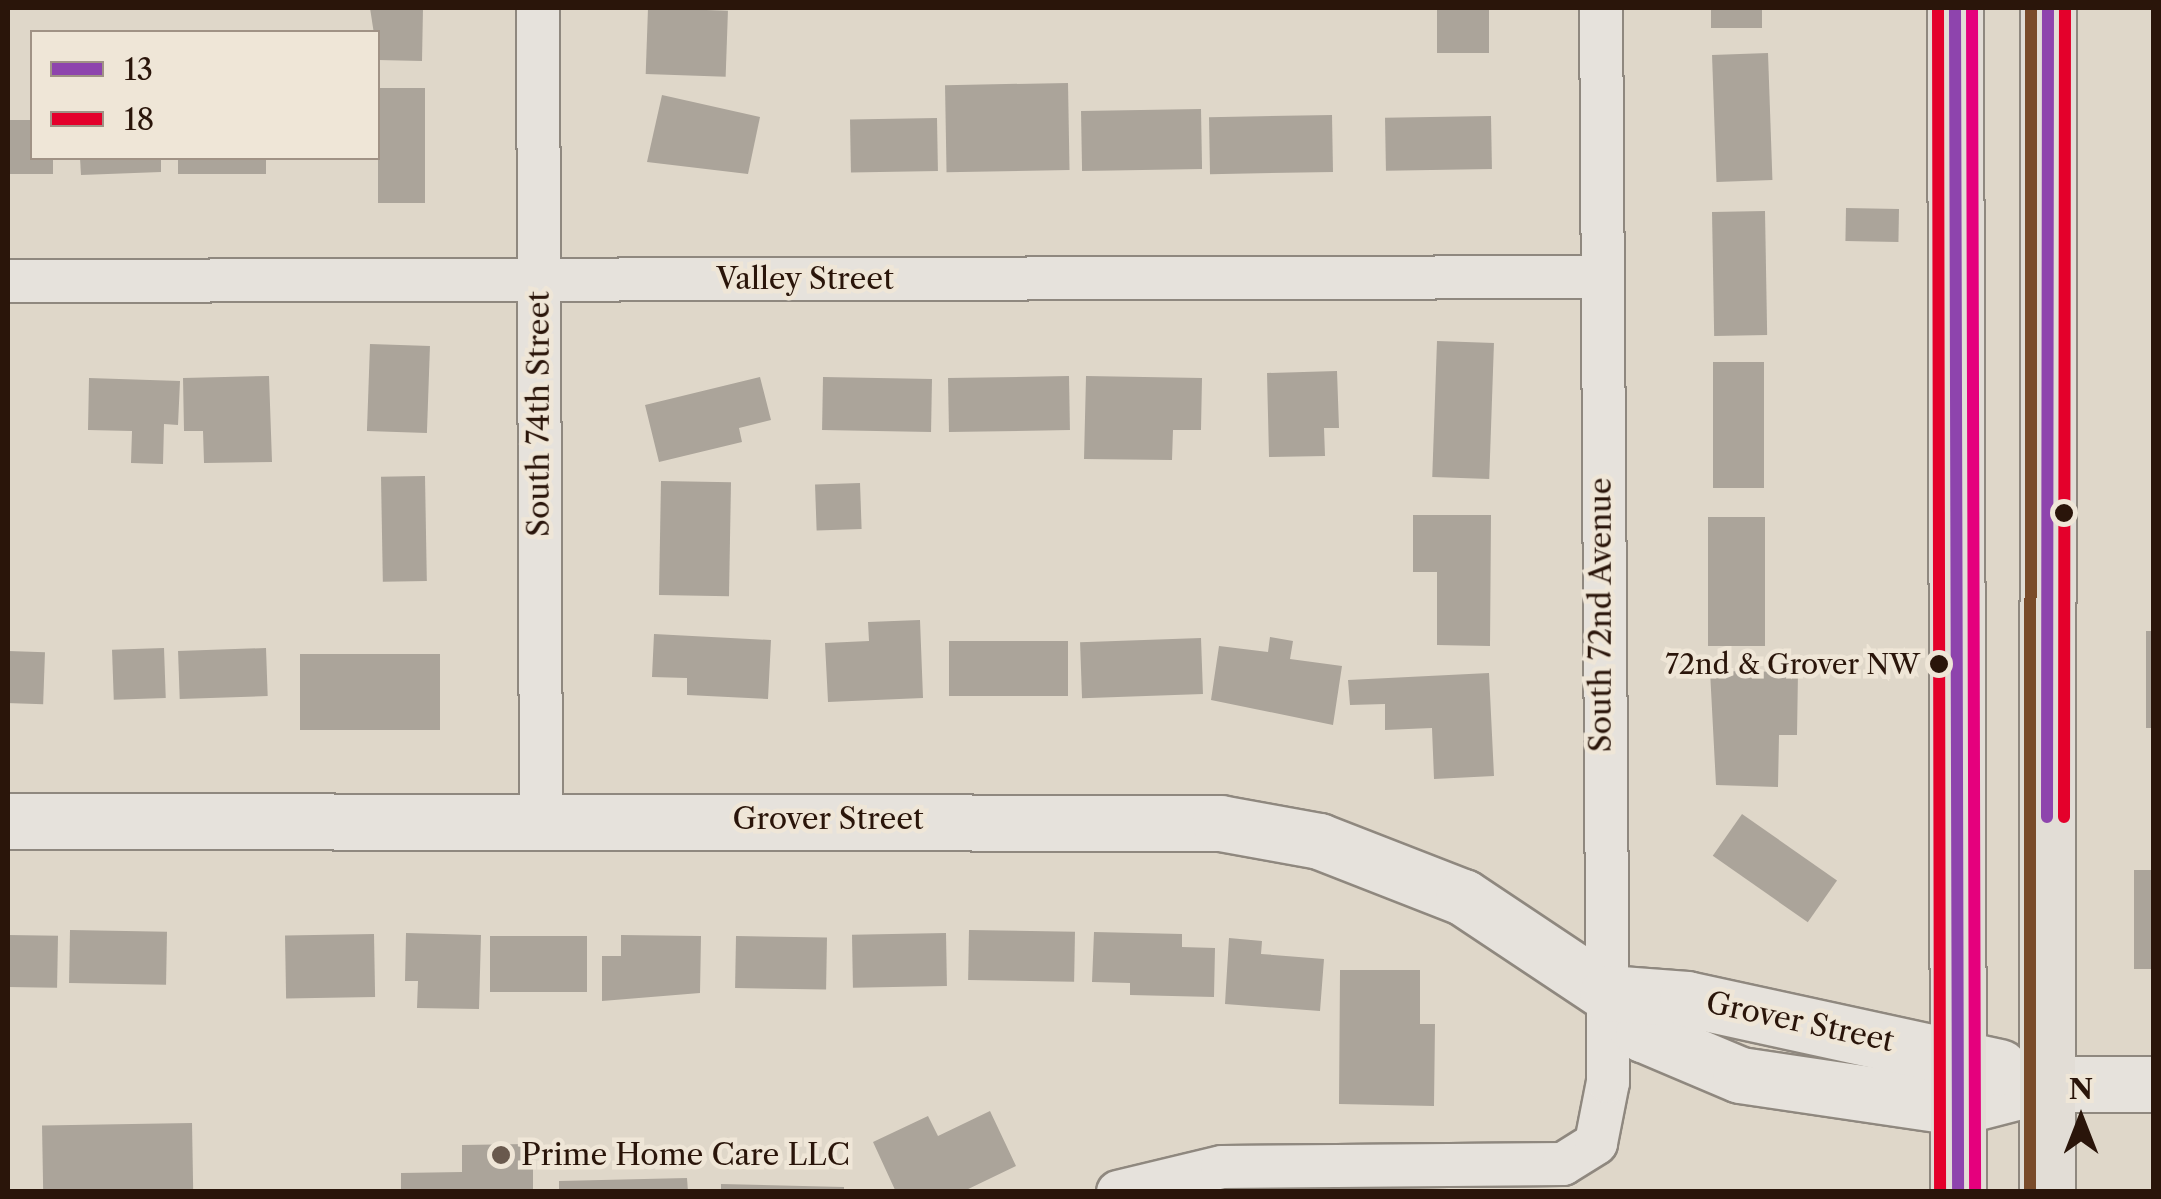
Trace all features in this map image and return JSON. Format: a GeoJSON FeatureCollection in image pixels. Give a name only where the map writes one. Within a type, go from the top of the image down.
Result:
{"type":"FeatureCollection","features":[{"type":"Feature","properties":{"kind":"main road"},"geometry":{"type":"LineString","coordinates":[[1954,8],[1958,1192]]}},
{"type":"Feature","properties":{"kind":"main road"},"geometry":{"type":"LineString","coordinates":[[2047,1192],[2048,8]]}},
{"type":"Feature","properties":{"kind":"street","name":"South 74th Street"},"geometry":{"type":"LineString","coordinates":[[538,8],[541,820]]}},
{"type":"Feature","properties":{"kind":"street","name":"South 72nd Avenue"},"geometry":{"type":"LineString","coordinates":[[1118,1192],[1195,1169],[1526,1164],[1576,1160],[1596,1143],[1608,1082],[1602,8]]}},
{"type":"Feature","properties":{"kind":"street","name":"Valley Street"},"geometry":{"type":"LineString","coordinates":[[8,281],[1602,276]]}},
{"type":"Feature","properties":{"kind":"street","name":"Grover Street"},"geometry":{"type":"LineString","coordinates":[[8,821],[1166,818],[1272,829],[1463,897],[1607,993],[1642,1034],[1679,1056],[1799,1091],[1958,1108],[2047,1084],[2154,1084]]}},
{"type":"Feature","properties":{"kind":"street","name":"Grover Street"},"geometry":{"type":"LineString","coordinates":[[1607,993],[1686,998],[1958,1052],[2047,1084]]}},
{"type":"Feature","properties":{"kind":"building"},"geometry":{"type":"Polygon","coordinates":[[[370,8],[423,8],[422,61],[380,60],[380,30],[373,30],[370,8]]]}},
{"type":"Feature","properties":{"kind":"building"},"geometry":{"type":"Polygon","coordinates":[[[648,8],[728,11],[726,77],[646,74],[648,8]]]}},
{"type":"Feature","properties":{"kind":"building"},"geometry":{"type":"Polygon","coordinates":[[[1437,8],[1489,8],[1489,53],[1437,53],[1437,8]]]}},
{"type":"Feature","properties":{"kind":"building"},"geometry":{"type":"Polygon","coordinates":[[[1711,8],[1762,8],[1762,28],[1711,28],[1711,8]]]}},
{"type":"Feature","properties":{"kind":"building"},"geometry":{"type":"Polygon","coordinates":[[[1768,53],[1772,180],[1716,182],[1712,55],[1768,53]]]}},
{"type":"Feature","properties":{"kind":"building"},"geometry":{"type":"Polygon","coordinates":[[[1068,83],[1070,170],[947,172],[945,85],[1068,83]]]}},
{"type":"Feature","properties":{"kind":"building"},"geometry":{"type":"Polygon","coordinates":[[[380,88],[425,88],[425,203],[378,203],[380,88]]]}},
{"type":"Feature","properties":{"kind":"building"},"geometry":{"type":"Polygon","coordinates":[[[662,95],[760,117],[748,174],[647,162],[662,95]]]}},
{"type":"Feature","properties":{"kind":"building"},"geometry":{"type":"Polygon","coordinates":[[[1201,109],[1202,169],[1082,171],[1081,111],[1201,109]]]}},
{"type":"Feature","properties":{"kind":"building"},"geometry":{"type":"Polygon","coordinates":[[[1332,115],[1333,172],[1210,174],[1209,117],[1332,115]]]}},
{"type":"Feature","properties":{"kind":"building"},"geometry":{"type":"Polygon","coordinates":[[[1491,116],[1492,169],[1386,171],[1385,118],[1491,116]]]}},
{"type":"Feature","properties":{"kind":"building"},"geometry":{"type":"Polygon","coordinates":[[[937,118],[938,171],[851,173],[850,120],[937,118]]]}},
{"type":"Feature","properties":{"kind":"building"},"geometry":{"type":"Polygon","coordinates":[[[8,120],[30,120],[30,160],[53,160],[53,174],[8,174],[8,120]]]}},
{"type":"Feature","properties":{"kind":"building"},"geometry":{"type":"Polygon","coordinates":[[[80,160],[161,160],[161,172],[81,175],[80,160]]]}},
{"type":"Feature","properties":{"kind":"building"},"geometry":{"type":"Polygon","coordinates":[[[178,160],[266,160],[266,174],[178,174],[178,160]]]}},
{"type":"Feature","properties":{"kind":"building"},"geometry":{"type":"Polygon","coordinates":[[[1846,208],[1899,209],[1898,242],[1845,241],[1846,208]]]}},
{"type":"Feature","properties":{"kind":"building"},"geometry":{"type":"Polygon","coordinates":[[[1765,211],[1767,335],[1714,336],[1712,212],[1765,211]]]}},
{"type":"Feature","properties":{"kind":"building"},"geometry":{"type":"Polygon","coordinates":[[[1437,341],[1494,343],[1489,479],[1432,477],[1437,341]]]}},
{"type":"Feature","properties":{"kind":"building"},"geometry":{"type":"Polygon","coordinates":[[[370,344],[430,346],[427,433],[367,431],[370,344]]]}},
{"type":"Feature","properties":{"kind":"building"},"geometry":{"type":"Polygon","coordinates":[[[1713,362],[1764,362],[1764,488],[1713,488],[1713,362]]]}},
{"type":"Feature","properties":{"kind":"building"},"geometry":{"type":"Polygon","coordinates":[[[1337,371],[1339,428],[1324,428],[1325,456],[1269,457],[1267,373],[1337,371]]]}},
{"type":"Feature","properties":{"kind":"building"},"geometry":{"type":"Polygon","coordinates":[[[269,376],[272,462],[204,463],[203,431],[184,431],[183,378],[269,376]]]}},
{"type":"Feature","properties":{"kind":"building"},"geometry":{"type":"Polygon","coordinates":[[[1069,376],[1070,430],[949,432],[948,378],[1069,376]]]}},
{"type":"Feature","properties":{"kind":"building"},"geometry":{"type":"Polygon","coordinates":[[[1086,376],[1202,378],[1201,430],[1173,430],[1172,460],[1084,459],[1086,376]]]}},
{"type":"Feature","properties":{"kind":"building"},"geometry":{"type":"Polygon","coordinates":[[[760,377],[771,420],[739,428],[742,442],[659,462],[645,405],[760,377]]]}},
{"type":"Feature","properties":{"kind":"building"},"geometry":{"type":"Polygon","coordinates":[[[823,377],[932,379],[931,432],[822,430],[823,377]]]}},
{"type":"Feature","properties":{"kind":"building"},"geometry":{"type":"Polygon","coordinates":[[[89,378],[180,381],[178,425],[164,424],[163,464],[131,463],[132,431],[88,430],[89,378]]]}},
{"type":"Feature","properties":{"kind":"building"},"geometry":{"type":"Polygon","coordinates":[[[425,476],[427,581],[383,582],[381,477],[425,476]]]}},
{"type":"Feature","properties":{"kind":"building"},"geometry":{"type":"Polygon","coordinates":[[[661,481],[731,482],[729,596],[659,595],[661,481]]]}},
{"type":"Feature","properties":{"kind":"building"},"geometry":{"type":"Polygon","coordinates":[[[860,483],[862,529],[817,531],[815,485],[860,483]]]}},
{"type":"Feature","properties":{"kind":"building"},"geometry":{"type":"Polygon","coordinates":[[[1413,515],[1491,515],[1490,646],[1437,645],[1437,572],[1413,572],[1413,515]]]}},
{"type":"Feature","properties":{"kind":"building"},"geometry":{"type":"Polygon","coordinates":[[[1708,517],[1765,517],[1765,646],[1708,646],[1708,517]]]}},
{"type":"Feature","properties":{"kind":"building"},"geometry":{"type":"Polygon","coordinates":[[[920,620],[923,698],[828,702],[825,643],[869,641],[868,622],[920,620]]]}},
{"type":"Feature","properties":{"kind":"building"},"geometry":{"type":"Polygon","coordinates":[[[2146,631],[2154,631],[2154,728],[2146,728],[2146,631]]]}},
{"type":"Feature","properties":{"kind":"building"},"geometry":{"type":"Polygon","coordinates":[[[654,634],[771,640],[768,699],[687,695],[687,678],[652,677],[654,634]]]}},
{"type":"Feature","properties":{"kind":"building"},"geometry":{"type":"Polygon","coordinates":[[[1270,637],[1293,641],[1290,659],[1342,666],[1333,725],[1211,700],[1219,646],[1268,652],[1270,637]]]}},
{"type":"Feature","properties":{"kind":"building"},"geometry":{"type":"Polygon","coordinates":[[[1201,638],[1203,694],[1082,698],[1080,642],[1201,638]]]}},
{"type":"Feature","properties":{"kind":"building"},"geometry":{"type":"Polygon","coordinates":[[[949,641],[1068,641],[1068,696],[949,696],[949,641]]]}},
{"type":"Feature","properties":{"kind":"building"},"geometry":{"type":"Polygon","coordinates":[[[164,648],[166,698],[114,700],[112,650],[164,648]]]}},
{"type":"Feature","properties":{"kind":"building"},"geometry":{"type":"Polygon","coordinates":[[[266,648],[268,696],[180,699],[178,651],[266,648]]]}},
{"type":"Feature","properties":{"kind":"building"},"geometry":{"type":"Polygon","coordinates":[[[8,651],[45,652],[43,704],[8,703],[8,651]]]}},
{"type":"Feature","properties":{"kind":"building"},"geometry":{"type":"Polygon","coordinates":[[[300,654],[440,654],[440,730],[300,730],[300,654]]]}},
{"type":"Feature","properties":{"kind":"building"},"geometry":{"type":"Polygon","coordinates":[[[1710,671],[1798,672],[1797,735],[1779,735],[1778,787],[1716,785],[1710,671]]]}},
{"type":"Feature","properties":{"kind":"building"},"geometry":{"type":"Polygon","coordinates":[[[1489,673],[1494,776],[1434,779],[1432,728],[1385,730],[1385,704],[1350,705],[1348,680],[1489,673]]]}},
{"type":"Feature","properties":{"kind":"building"},"geometry":{"type":"Polygon","coordinates":[[[1742,814],[1837,881],[1808,922],[1713,856],[1742,814]]]}},
{"type":"Feature","properties":{"kind":"building"},"geometry":{"type":"Polygon","coordinates":[[[2134,870],[2154,870],[2154,969],[2134,969],[2134,870]]]}},
{"type":"Feature","properties":{"kind":"building"},"geometry":{"type":"Polygon","coordinates":[[[70,930],[167,932],[166,985],[69,983],[70,930]]]}},
{"type":"Feature","properties":{"kind":"building"},"geometry":{"type":"Polygon","coordinates":[[[969,930],[1075,932],[1074,982],[968,980],[969,930]]]}},
{"type":"Feature","properties":{"kind":"building"},"geometry":{"type":"Polygon","coordinates":[[[1094,932],[1182,934],[1182,947],[1215,948],[1214,997],[1130,995],[1130,983],[1092,982],[1094,932]]]}},
{"type":"Feature","properties":{"kind":"building"},"geometry":{"type":"Polygon","coordinates":[[[406,933],[481,935],[479,1009],[417,1008],[418,981],[405,981],[406,933]]]}},
{"type":"Feature","properties":{"kind":"building"},"geometry":{"type":"Polygon","coordinates":[[[946,933],[947,986],[853,988],[852,935],[946,933]]]}},
{"type":"Feature","properties":{"kind":"building"},"geometry":{"type":"Polygon","coordinates":[[[374,934],[375,997],[286,999],[285,936],[374,934]]]}},
{"type":"Feature","properties":{"kind":"building"},"geometry":{"type":"Polygon","coordinates":[[[8,935],[58,936],[57,988],[8,987],[8,935]]]}},
{"type":"Feature","properties":{"kind":"building"},"geometry":{"type":"Polygon","coordinates":[[[621,935],[701,936],[700,993],[602,1001],[602,956],[621,956],[621,935]]]}},
{"type":"Feature","properties":{"kind":"building"},"geometry":{"type":"Polygon","coordinates":[[[490,936],[587,936],[587,992],[490,992],[490,936]]]}},
{"type":"Feature","properties":{"kind":"building"},"geometry":{"type":"Polygon","coordinates":[[[736,936],[827,938],[826,990],[735,988],[736,936]]]}},
{"type":"Feature","properties":{"kind":"building"},"geometry":{"type":"Polygon","coordinates":[[[1229,938],[1262,941],[1261,954],[1324,959],[1320,1011],[1225,1004],[1229,938]]]}},
{"type":"Feature","properties":{"kind":"building"},"geometry":{"type":"Polygon","coordinates":[[[1340,970],[1420,970],[1420,1024],[1435,1024],[1434,1106],[1339,1104],[1340,970]]]}},
{"type":"Feature","properties":{"kind":"building"},"geometry":{"type":"Polygon","coordinates":[[[990,1111],[1016,1166],[962,1192],[896,1192],[873,1142],[928,1116],[938,1136],[990,1111]]]}},
{"type":"Feature","properties":{"kind":"building"},"geometry":{"type":"Polygon","coordinates":[[[192,1123],[193,1192],[43,1192],[42,1126],[192,1123]]]}},
{"type":"Feature","properties":{"kind":"building"},"geometry":{"type":"Polygon","coordinates":[[[533,1144],[533,1192],[401,1192],[401,1173],[462,1172],[462,1145],[533,1144]]]}},
{"type":"Feature","properties":{"kind":"building"},"geometry":{"type":"Polygon","coordinates":[[[687,1178],[688,1192],[559,1192],[559,1181],[687,1178]]]}},
{"type":"Feature","properties":{"kind":"building"},"geometry":{"type":"Polygon","coordinates":[[[721,1184],[844,1187],[844,1192],[721,1192],[721,1184]]]}},
{"type":"Feature","properties":{"kind":"transit line","name":"18"},"geometry":{"type":"LineString","coordinates":[[1938,8],[1940,1192]]}},
{"type":"Feature","properties":{"kind":"transit line","name":"13"},"geometry":{"type":"LineString","coordinates":[[1955,8],[1958,1192]]}},
{"type":"Feature","properties":{"kind":"transit line"},"geometry":{"type":"LineString","coordinates":[[1972,8],[1975,1192]]}},
{"type":"Feature","properties":{"kind":"transit line"},"geometry":{"type":"LineString","coordinates":[[2030,1192],[2031,8]]}},
{"type":"Feature","properties":{"kind":"transit line","name":"13"},"geometry":{"type":"LineString","coordinates":[[2047,817],[2048,8]]}},
{"type":"Feature","properties":{"kind":"transit line","name":"18"},"geometry":{"type":"LineString","coordinates":[[2064,817],[2065,8]]}},
{"type":"Feature","properties":{"kind":"place","name":"72nd & Grover NW"},"geometry":{"type":"Point","coordinates":[1939,664]}},
{"type":"Feature","properties":{"kind":"place","name":"Prime Home Care LLC"},"geometry":{"type":"Point","coordinates":[501,1155]}}]}
